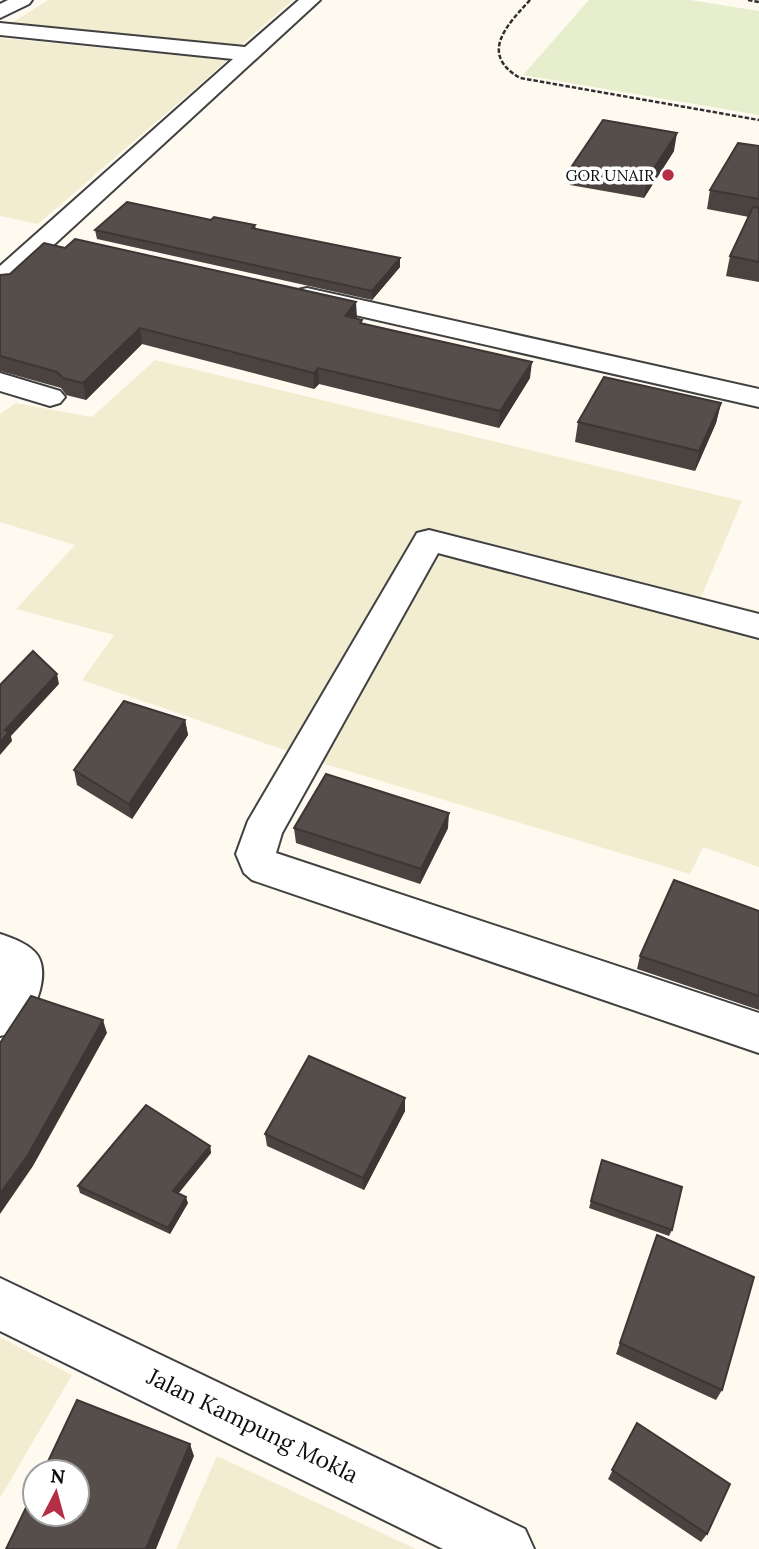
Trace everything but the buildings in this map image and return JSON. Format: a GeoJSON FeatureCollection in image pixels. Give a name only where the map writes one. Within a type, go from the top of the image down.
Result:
{"type":"FeatureCollection","features":[{"type":"Feature","properties":{"kind":"street"},"geometry":{"type":"LineString","coordinates":[[0,12],[22,0]]}},
{"type":"Feature","properties":{"kind":"street"},"geometry":{"type":"LineString","coordinates":[[0,280],[310,0]]}},
{"type":"Feature","properties":{"kind":"street"},"geometry":{"type":"LineString","coordinates":[[0,29],[248,54]]}},
{"type":"Feature","properties":{"kind":"street"},"geometry":{"type":"LineString","coordinates":[[284,291],[759,398]]}},
{"type":"Feature","properties":{"kind":"street"},"geometry":{"type":"LineString","coordinates":[[0,383],[50,397]]}},
{"type":"Feature","properties":{"kind":"street"},"geometry":{"type":"LineString","coordinates":[[759,626],[429,540],[262,832],[256,854],[258,862],[266,868],[759,1033]]}},
{"type":"Feature","properties":{"kind":"street"},"geometry":{"type":"LineString","coordinates":[[0,952],[22,966],[24,975],[22,984],[0,1017]]}},
{"type":"Feature","properties":{"kind":"street","name":"Jalan Kampung Mokla"},"geometry":{"type":"LineString","coordinates":[[0,1304],[505,1549]]}},
{"type":"Feature","properties":{"kind":"path"},"geometry":{"type":"LineString","coordinates":[[530,0],[503,28],[498,46],[500,65],[506,72],[520,78],[759,121]]}},
{"type":"Feature","properties":{"kind":"path"},"geometry":{"type":"LineString","coordinates":[[748,0],[759,2]]}},
{"type":"Feature","properties":{"kind":"shaded area"},"geometry":{"type":"Polygon","coordinates":[[[48,0],[293,0],[241,45],[10,24],[48,0]]]}},
{"type":"Feature","properties":{"kind":"shaded area"},"geometry":{"type":"Polygon","coordinates":[[[0,38],[228,60],[38,224],[0,216],[0,38]]]}},
{"type":"Feature","properties":{"kind":"shaded area"},"geometry":{"type":"Polygon","coordinates":[[[155,360],[742,501],[701,597],[759,611],[759,867],[703,847],[690,874],[325,764],[82,680],[114,635],[16,609],[75,545],[0,522],[0,414],[16,403],[92,417],[155,360]]]}},
{"type":"Feature","properties":{"kind":"shaded area"},"geometry":{"type":"Polygon","coordinates":[[[0,1337],[72,1375],[0,1498],[0,1337]]]}},
{"type":"Feature","properties":{"kind":"shaded area"},"geometry":{"type":"Polygon","coordinates":[[[217,1456],[416,1549],[176,1549],[217,1456]]]}},
{"type":"Feature","properties":{"kind":"green space"},"geometry":{"type":"Polygon","coordinates":[[[589,0],[690,0],[759,11],[759,115],[523,75],[589,0]]]}},
{"type":"Feature","properties":{"kind":"place","name":"GOR UNAIR"},"geometry":{"type":"Point","coordinates":[668,175]}}]}
